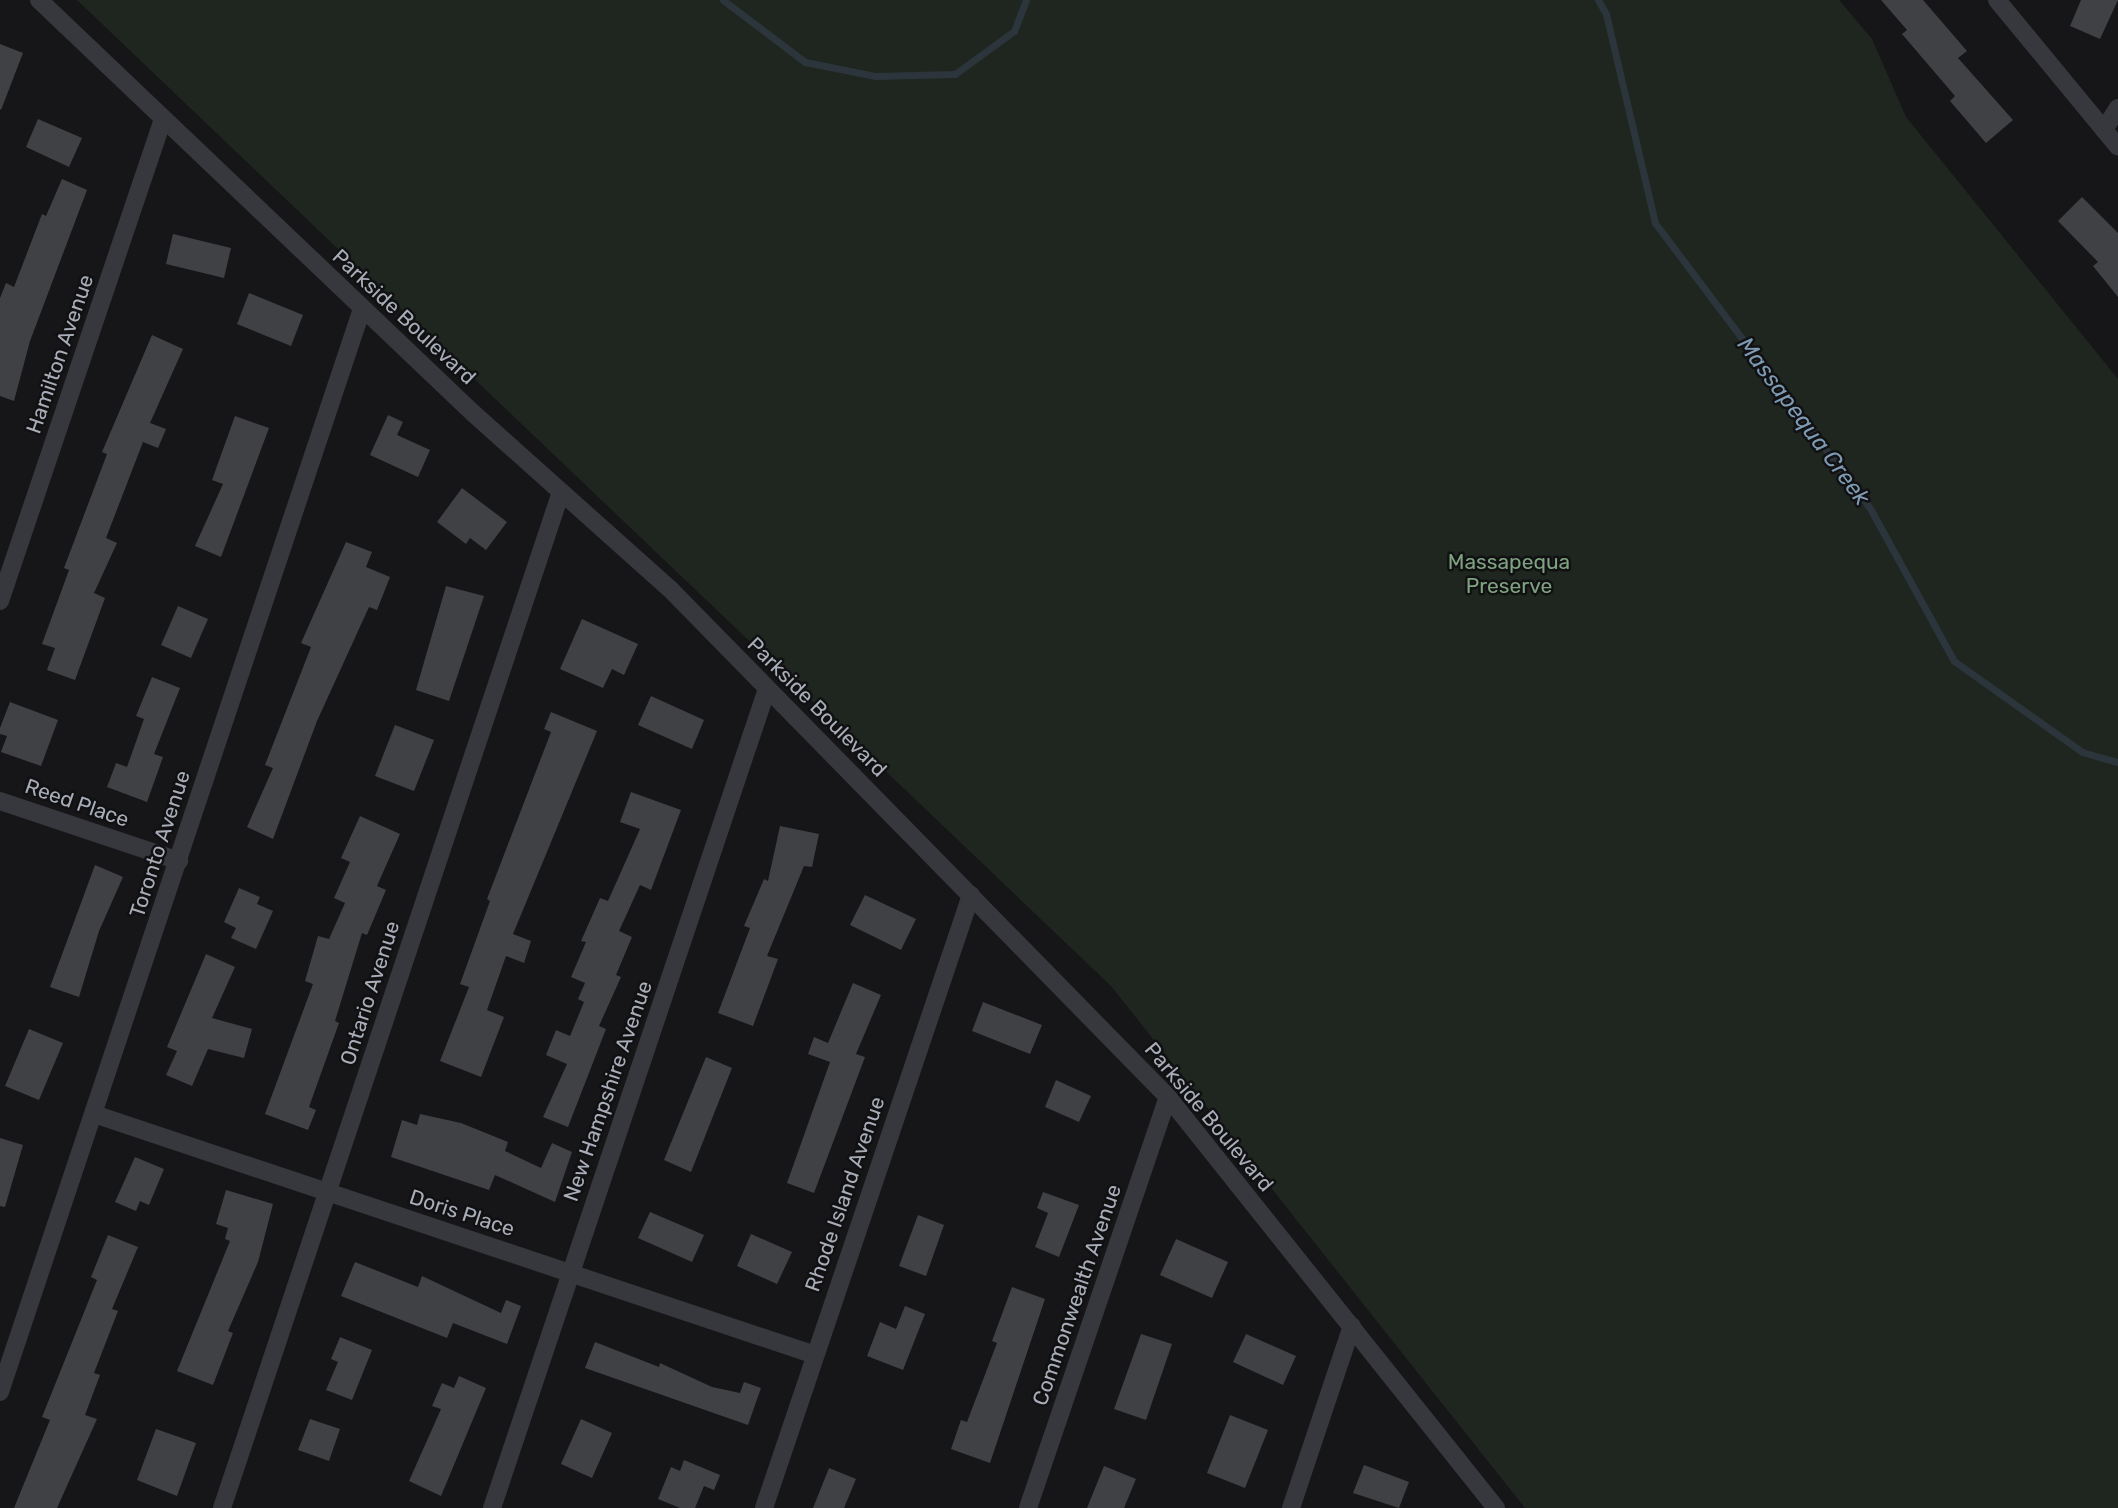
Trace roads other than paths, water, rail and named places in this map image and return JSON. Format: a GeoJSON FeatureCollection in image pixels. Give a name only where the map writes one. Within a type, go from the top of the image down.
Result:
{"type":"FeatureCollection","features":[{"type":"Feature","properties":{"kind":"street","name":"Parkside Boulevard"},"geometry":{"type":"LineString","coordinates":[[38,0],[162,122],[362,309],[669,588],[1168,1097],[1496,1508]]}},
{"type":"Feature","properties":{"kind":"street"},"geometry":{"type":"LineString","coordinates":[[1997,0],[2118,147]]}},
{"type":"Feature","properties":{"kind":"street"},"geometry":{"type":"LineString","coordinates":[[2104,130],[2118,108]]}},
{"type":"Feature","properties":{"kind":"street","name":"Hamilton Avenue"},"geometry":{"type":"LineString","coordinates":[[0,600],[162,122]]}},
{"type":"Feature","properties":{"kind":"street","name":"Toronto Avenue"},"geometry":{"type":"LineString","coordinates":[[0,1392],[362,309]]}},
{"type":"Feature","properties":{"kind":"street","name":"Ontario Avenue"},"geometry":{"type":"LineString","coordinates":[[222,1508],[561,492]]}},
{"type":"Feature","properties":{"kind":"street","name":"New Hampshire Avenue"},"geometry":{"type":"LineString","coordinates":[[492,1508],[767,689]]}},
{"type":"Feature","properties":{"kind":"street","name":"Reed Place"},"geometry":{"type":"LineString","coordinates":[[0,801],[179,861]]}},
{"type":"Feature","properties":{"kind":"street","name":"Rhode Island Avenue"},"geometry":{"type":"LineString","coordinates":[[764,1508],[971,895]]}},
{"type":"Feature","properties":{"kind":"street","name":"Commonwealth Avenue"},"geometry":{"type":"LineString","coordinates":[[1028,1508],[1168,1097]]}},
{"type":"Feature","properties":{"kind":"street","name":"Doris Place"},"geometry":{"type":"LineString","coordinates":[[94,1114],[815,1355]]}},
{"type":"Feature","properties":{"kind":"street"},"geometry":{"type":"LineString","coordinates":[[1291,1508],[1352,1326]]}},
{"type":"Feature","properties":{"kind":"waterway"},"geometry":{"type":"LineString","coordinates":[[723,0],[805,62],[875,76],[955,74],[1014,31],[1026,0]]}},
{"type":"Feature","properties":{"kind":"waterway","name":"Massapequa Creek"},"geometry":{"type":"LineString","coordinates":[[1598,0],[1606,14],[1655,223],[1871,510],[1954,661],[2082,752],[2118,762]]}},
{"type":"Feature","properties":{"kind":"park label","name":"Massapequa Preserve"},"geometry":{"type":"Point","coordinates":[1509,574]}}]}
